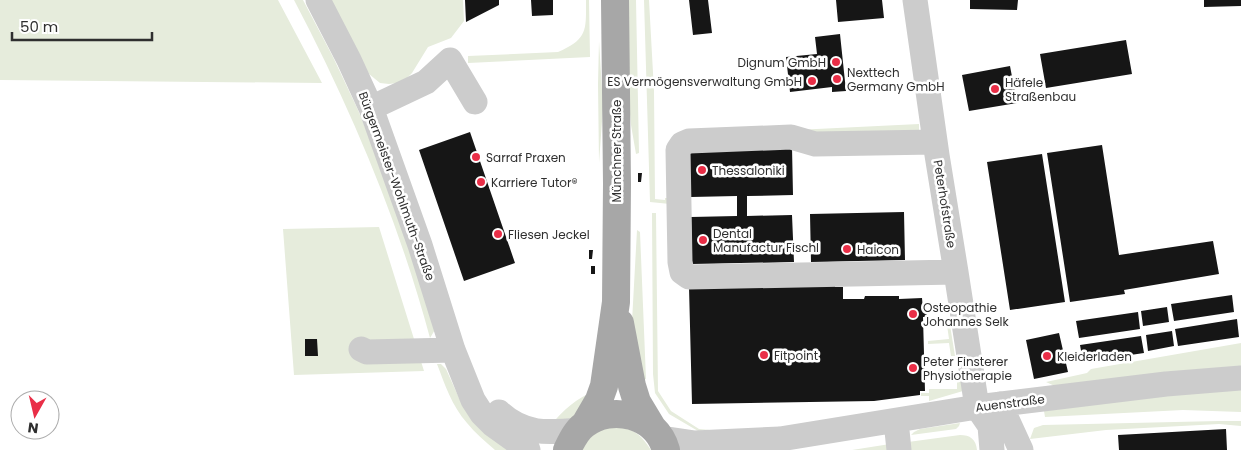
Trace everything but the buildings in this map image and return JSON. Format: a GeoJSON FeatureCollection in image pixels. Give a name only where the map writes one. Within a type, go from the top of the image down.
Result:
{"type":"FeatureCollection","features":[{"type":"Feature","properties":{"kind":"main road","name":"Münchner Straße"},"geometry":{"type":"LineString","coordinates":[[577,435],[599,400],[604,386],[616,302],[615,0]]}},
{"type":"Feature","properties":{"kind":"main road","name":"Münchner Straße"},"geometry":{"type":"LineString","coordinates":[[616,302],[632,386],[637,402],[660,438]]}},
{"type":"Feature","properties":{"kind":"main road"},"geometry":{"type":"LineString","coordinates":[[577,435],[600,416],[617,413],[632,415],[645,422],[660,438]]}},
{"type":"Feature","properties":{"kind":"street","name":"Bürgermeister-Wohlmuth-Straße"},"geometry":{"type":"LineString","coordinates":[[318,0],[371,108],[420,245],[453,350],[473,400],[487,419],[504,434],[528,450]]}},
{"type":"Feature","properties":{"kind":"street","name":"Peterhofstraße"},"geometry":{"type":"LineString","coordinates":[[916,0],[935,142],[956,272],[988,406]]}},
{"type":"Feature","properties":{"kind":"street"},"geometry":{"type":"LineString","coordinates":[[371,108],[426,82],[450,60],[475,102]]}},
{"type":"Feature","properties":{"kind":"street"},"geometry":{"type":"LineString","coordinates":[[935,142],[815,144],[791,138],[690,140],[682,144],[678,150],[680,262],[682,272],[689,277],[956,272]]}},
{"type":"Feature","properties":{"kind":"street"},"geometry":{"type":"LineString","coordinates":[[361,349],[367,352],[453,350]]}},
{"type":"Feature","properties":{"kind":"street","name":"Bürgermeister-Wohlmuth-Straße"},"geometry":{"type":"LineString","coordinates":[[464,376],[489,404],[504,417],[522,427],[542,432],[577,435]]}},
{"type":"Feature","properties":{"kind":"street","name":"Auenstraße"},"geometry":{"type":"LineString","coordinates":[[660,438],[695,443],[732,438],[793,442],[896,421],[988,406],[1166,384],[1241,378]]}},
{"type":"Feature","properties":{"kind":"street"},"geometry":{"type":"LineString","coordinates":[[988,406],[992,450]]}},
{"type":"Feature","properties":{"kind":"street"},"geometry":{"type":"LineString","coordinates":[[988,406],[1021,450]]}},
{"type":"Feature","properties":{"kind":"street"},"geometry":{"type":"LineString","coordinates":[[896,421],[900,450]]}},
{"type":"Feature","properties":{"kind":"green space"},"geometry":{"type":"Polygon","coordinates":[[[0,0],[278,0],[322,83],[0,80],[0,0]]]}},
{"type":"Feature","properties":{"kind":"green space"},"geometry":{"type":"Polygon","coordinates":[[[294,0],[303,0],[333,57],[358,110],[390,189],[436,328],[430,338],[403,250],[371,165],[335,82],[294,0]]]}},
{"type":"Feature","properties":{"kind":"green space"},"geometry":{"type":"Polygon","coordinates":[[[327,0],[463,0],[464,21],[451,38],[428,47],[412,73],[406,79],[397,83],[380,83],[369,74],[327,0]]]}},
{"type":"Feature","properties":{"kind":"green space"},"geometry":{"type":"Polygon","coordinates":[[[586,0],[589,0],[590,57],[468,63],[468,56],[558,52],[568,47],[580,38],[583,32],[586,19],[586,0]]]}},
{"type":"Feature","properties":{"kind":"green space"},"geometry":{"type":"Polygon","coordinates":[[[629,0],[636,0],[639,153],[636,154],[629,103],[629,0]]]}},
{"type":"Feature","properties":{"kind":"green space"},"geometry":{"type":"Polygon","coordinates":[[[644,0],[649,0],[654,91],[655,199],[665,200],[665,198],[670,198],[670,204],[650,202],[644,0]]]}},
{"type":"Feature","properties":{"kind":"green space"},"geometry":{"type":"Polygon","coordinates":[[[599,41],[603,107],[599,163],[598,84],[599,41]]]}},
{"type":"Feature","properties":{"kind":"green space"},"geometry":{"type":"Polygon","coordinates":[[[919,124],[919,133],[822,137],[796,130],[919,124]]]}},
{"type":"Feature","properties":{"kind":"green space"},"geometry":{"type":"Polygon","coordinates":[[[652,213],[656,213],[658,391],[671,411],[699,429],[710,430],[698,431],[669,414],[655,393],[653,374],[652,213]]]}},
{"type":"Feature","properties":{"kind":"green space"},"geometry":{"type":"Polygon","coordinates":[[[379,227],[424,371],[294,375],[283,229],[379,227]]]}},
{"type":"Feature","properties":{"kind":"green space"},"geometry":{"type":"Polygon","coordinates":[[[637,230],[640,232],[646,379],[636,383],[631,340],[637,230]]]}},
{"type":"Feature","properties":{"kind":"green space"},"geometry":{"type":"Polygon","coordinates":[[[947,325],[950,325],[955,356],[951,356],[949,343],[928,344],[928,341],[949,339],[947,325]]]}},
{"type":"Feature","properties":{"kind":"green space"},"geometry":{"type":"Polygon","coordinates":[[[1241,343],[1241,367],[1057,387],[1046,382],[1087,373],[1091,369],[1241,343]]]}},
{"type":"Feature","properties":{"kind":"green space"},"geometry":{"type":"Polygon","coordinates":[[[437,364],[441,364],[446,369],[459,398],[510,450],[495,450],[470,427],[453,402],[437,364]]]}},
{"type":"Feature","properties":{"kind":"green space"},"geometry":{"type":"Polygon","coordinates":[[[957,371],[963,371],[963,391],[929,401],[929,396],[921,396],[921,393],[929,393],[929,389],[957,389],[957,371]]]}},
{"type":"Feature","properties":{"kind":"green space"},"geometry":{"type":"Polygon","coordinates":[[[1241,389],[1241,412],[1183,410],[1045,417],[1044,411],[1163,395],[1241,389]]]}},
{"type":"Feature","properties":{"kind":"green space"},"geometry":{"type":"Polygon","coordinates":[[[596,390],[571,421],[550,426],[571,405],[596,390]]]}},
{"type":"Feature","properties":{"kind":"green space"},"geometry":{"type":"Polygon","coordinates":[[[1241,421],[1241,426],[1219,424],[1106,430],[1030,439],[1034,428],[1043,425],[1241,421]]]}},
{"type":"Feature","properties":{"kind":"green space"},"geometry":{"type":"Polygon","coordinates":[[[960,423],[956,429],[911,435],[920,429],[960,423]]]}},
{"type":"Feature","properties":{"kind":"green space"},"geometry":{"type":"Polygon","coordinates":[[[612,427],[635,432],[651,450],[581,450],[594,435],[601,430],[612,427]]]}},
{"type":"Feature","properties":{"kind":"green space"},"geometry":{"type":"Polygon","coordinates":[[[960,435],[972,438],[977,450],[909,450],[908,442],[960,435]]]}},
{"type":"Feature","properties":{"kind":"green space"},"geometry":{"type":"Polygon","coordinates":[[[890,444],[891,450],[852,450],[890,444]]]}},
{"type":"Feature","properties":{"kind":"place","name":"Dignum GmbH"},"geometry":{"type":"Point","coordinates":[836,62]}},
{"type":"Feature","properties":{"kind":"place","name":"Nexttech Germany GmbH"},"geometry":{"type":"Point","coordinates":[837,79]}},
{"type":"Feature","properties":{"kind":"place","name":"ES Vermögensverwaltung GmbH"},"geometry":{"type":"Point","coordinates":[812,81]}},
{"type":"Feature","properties":{"kind":"place","name":"Häfele Straßenbau"},"geometry":{"type":"Point","coordinates":[995,89]}},
{"type":"Feature","properties":{"kind":"place","name":"Sarraf Praxen"},"geometry":{"type":"Point","coordinates":[476,157]}},
{"type":"Feature","properties":{"kind":"place","name":"Thessaloniki"},"geometry":{"type":"Point","coordinates":[702,170]}},
{"type":"Feature","properties":{"kind":"place","name":"Karriere Tutor®"},"geometry":{"type":"Point","coordinates":[481,182]}},
{"type":"Feature","properties":{"kind":"place","name":"Fliesen Jeckel"},"geometry":{"type":"Point","coordinates":[498,234]}},
{"type":"Feature","properties":{"kind":"place","name":"Dental Manufactur Fischl"},"geometry":{"type":"Point","coordinates":[703,240]}},
{"type":"Feature","properties":{"kind":"place","name":"Haicon"},"geometry":{"type":"Point","coordinates":[847,249]}},
{"type":"Feature","properties":{"kind":"place","name":"Osteopathie Johannes Selk"},"geometry":{"type":"Point","coordinates":[913,314]}},
{"type":"Feature","properties":{"kind":"place","name":"Fitpoint"},"geometry":{"type":"Point","coordinates":[764,355]}},
{"type":"Feature","properties":{"kind":"place","name":"Kleiderladen"},"geometry":{"type":"Point","coordinates":[1047,356]}},
{"type":"Feature","properties":{"kind":"place","name":"Peter Finsterer Physiotherapie"},"geometry":{"type":"Point","coordinates":[913,368]}}]}
